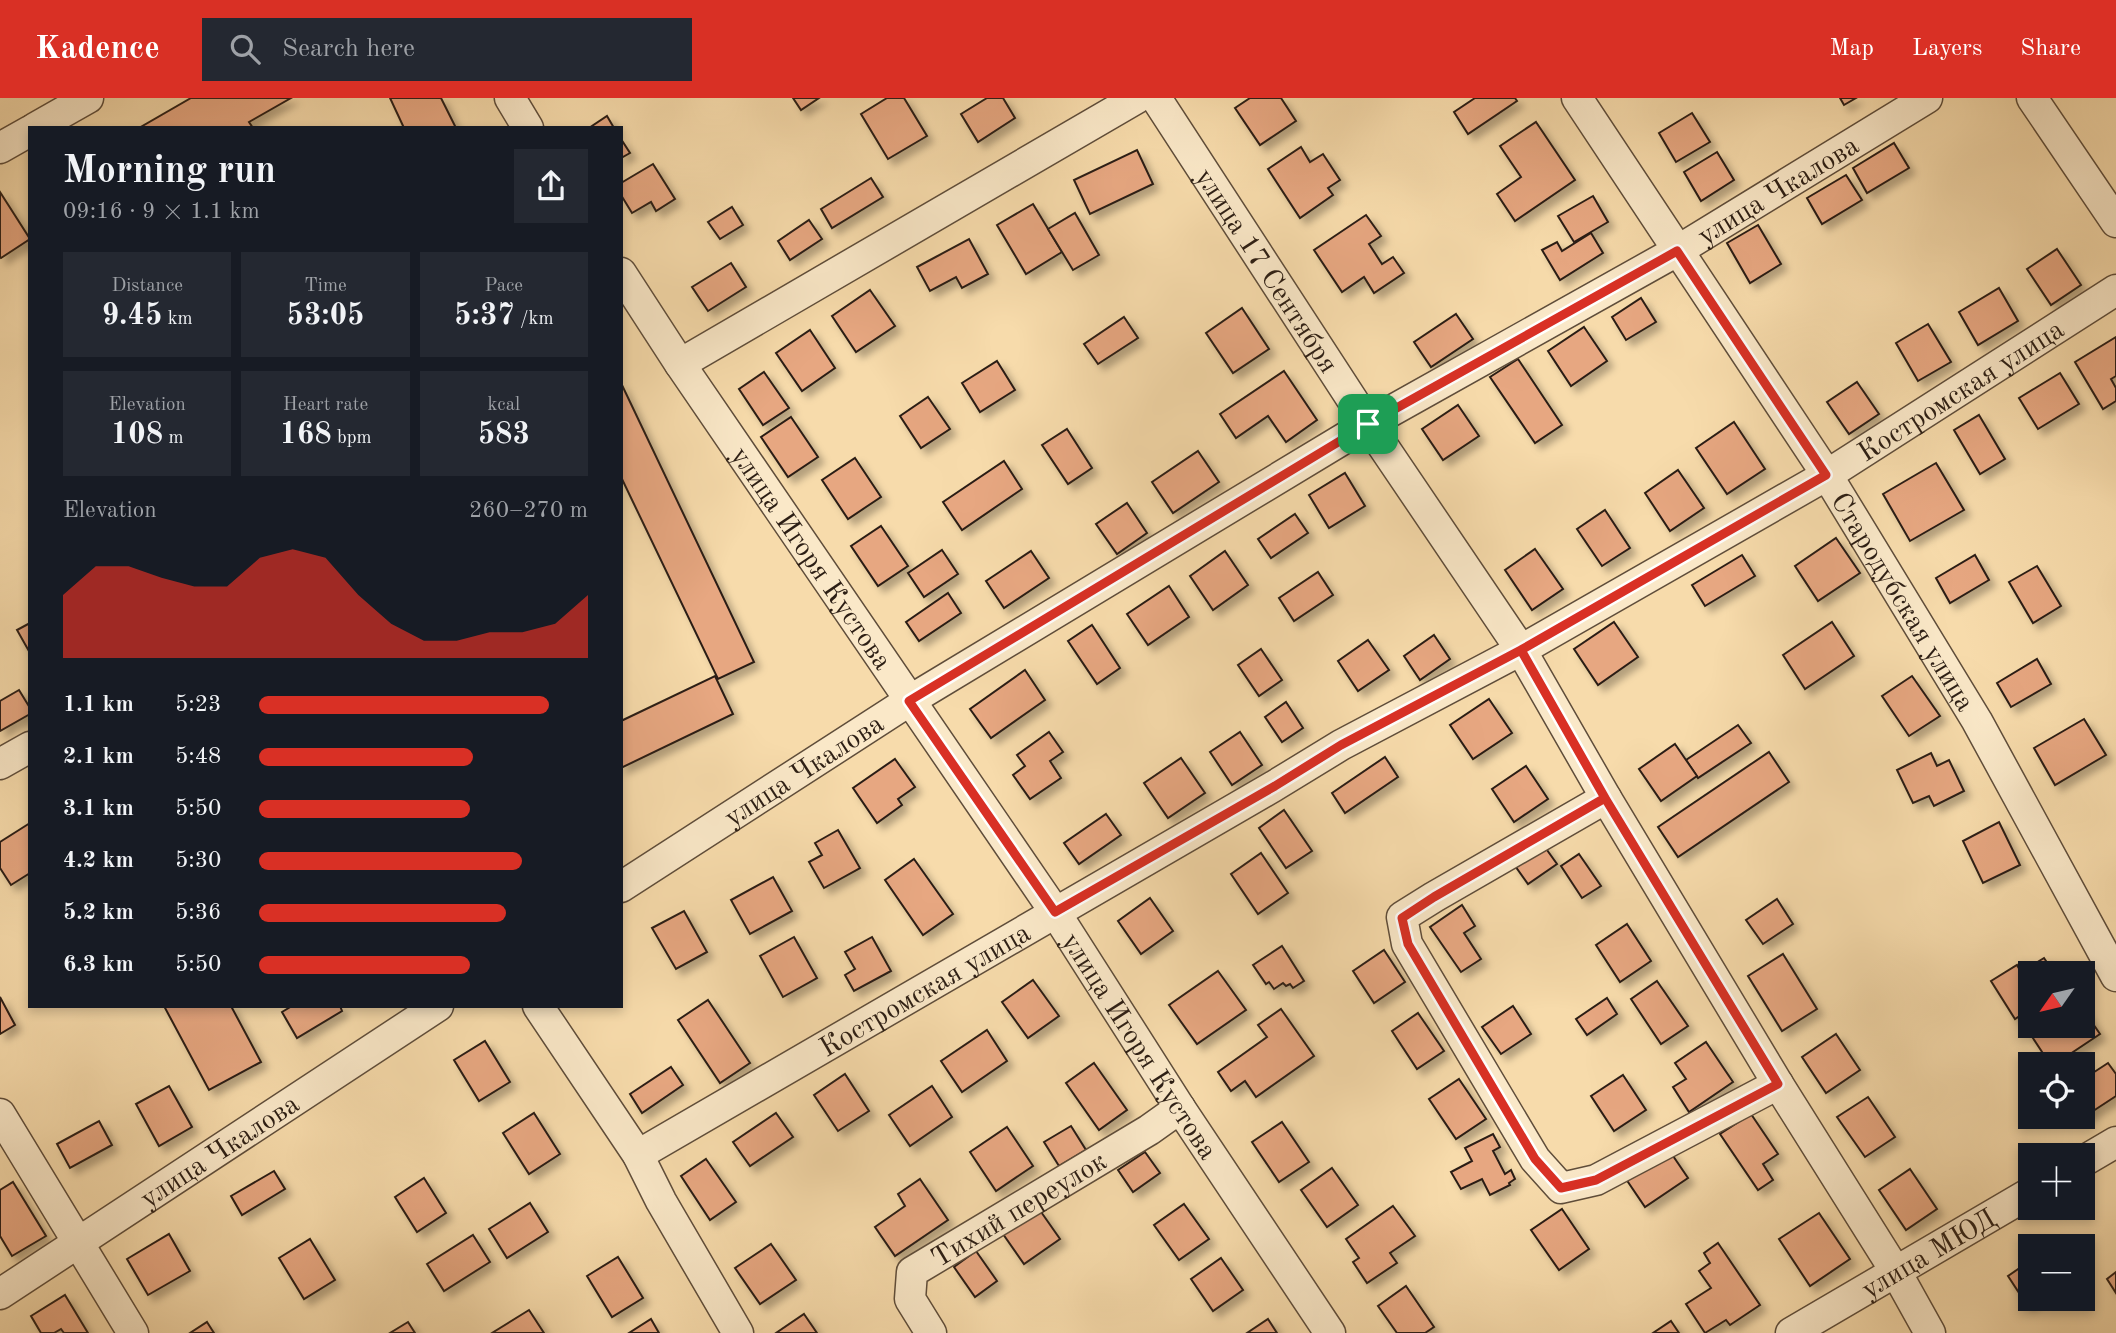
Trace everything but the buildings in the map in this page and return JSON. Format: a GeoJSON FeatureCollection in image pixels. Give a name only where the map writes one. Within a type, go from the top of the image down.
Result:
{"type":"FeatureCollection","features":[{"type":"Feature","properties":{"kind":"street"},"geometry":{"type":"LineString","coordinates":[[33,126],[88,98]]}},
{"type":"Feature","properties":{"kind":"street"},"geometry":{"type":"LineString","coordinates":[[510,98],[527,126]]}},
{"type":"Feature","properties":{"kind":"street"},"geometry":{"type":"LineString","coordinates":[[680,364],[1136,98]]}},
{"type":"Feature","properties":{"kind":"street","name":"улица 17 Сентября"},"geometry":{"type":"LineString","coordinates":[[1156,98],[1368,424],[1521,650],[1605,798],[1778,1084],[1896,1272],[1930,1333]]}},
{"type":"Feature","properties":{"kind":"street","name":"Стародубская улица"},"geometry":{"type":"LineString","coordinates":[[1577,98],[1826,475],[1977,721],[2116,976]]}},
{"type":"Feature","properties":{"kind":"street","name":"улица Чкалова"},"geometry":{"type":"LineString","coordinates":[[623,886],[909,701],[1368,424],[1677,251],[1927,98]]}},
{"type":"Feature","properties":{"kind":"street"},"geometry":{"type":"LineString","coordinates":[[2032,98],[2116,222]]}},
{"type":"Feature","properties":{"kind":"street","name":"улица Игоря Кустова"},"geometry":{"type":"LineString","coordinates":[[623,276],[680,364],[1055,912],[1180,1108],[1330,1333]]}},
{"type":"Feature","properties":{"kind":"street","name":"Костромская улица"},"geometry":{"type":"LineString","coordinates":[[638,1155],[1275,786],[1341,745],[1521,650],[1826,475],[2116,290]]}},
{"type":"Feature","properties":{"kind":"street"},"geometry":{"type":"LineString","coordinates":[[0,764],[28,748]]}},
{"type":"Feature","properties":{"kind":"street"},"geometry":{"type":"LineString","coordinates":[[1605,798],[1402,918],[1408,944],[1535,1159],[1561,1188],[1596,1180],[1778,1084]]}},
{"type":"Feature","properties":{"kind":"street","name":"улица Чкалова"},"geometry":{"type":"LineString","coordinates":[[0,1294],[435,1008]]}},
{"type":"Feature","properties":{"kind":"street"},"geometry":{"type":"LineString","coordinates":[[539,1008],[638,1155],[661,1201],[738,1333]]}},
{"type":"Feature","properties":{"kind":"street","name":"Тихий переулок"},"geometry":{"type":"LineString","coordinates":[[931,1333],[910,1299],[912,1272],[1149,1130],[1180,1108]]}},
{"type":"Feature","properties":{"kind":"street"},"geometry":{"type":"LineString","coordinates":[[0,1114],[134,1333]]}},
{"type":"Feature","properties":{"kind":"street","name":"улица МЮД"},"geometry":{"type":"LineString","coordinates":[[1791,1333],[2018,1200]]}},
{"type":"Feature","properties":{"kind":"route"},"geometry":{"type":"LineString","coordinates":[[1368,424],[909,701],[1055,912],[1275,786],[1341,745],[1521,650],[1605,798],[1778,1084],[1596,1180],[1561,1188],[1535,1159],[1408,944],[1402,918],[1605,798],[1563,724],[1521,650],[1826,475],[1677,251],[1368,424]]}}]}
